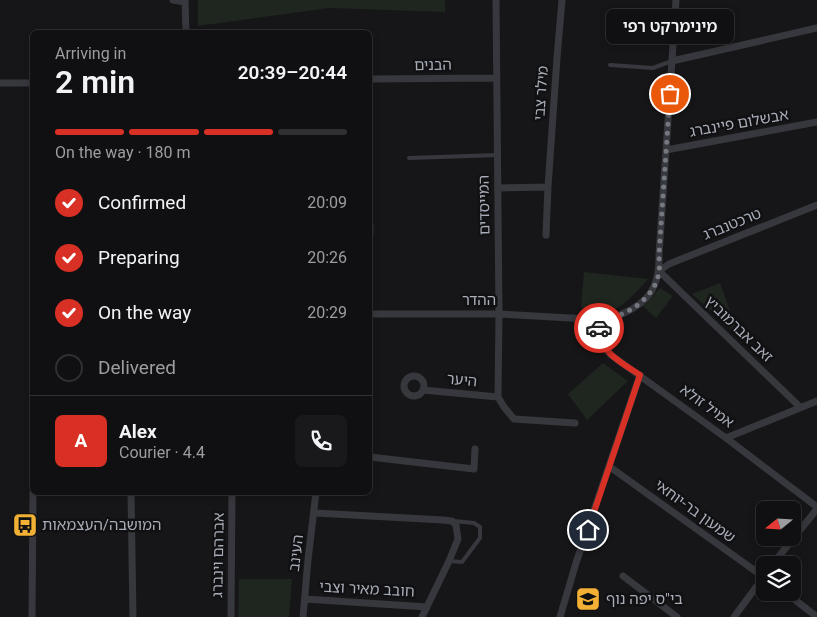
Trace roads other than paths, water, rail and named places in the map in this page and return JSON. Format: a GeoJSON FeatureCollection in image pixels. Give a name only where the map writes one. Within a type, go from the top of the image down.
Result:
{"type":"FeatureCollection","features":[{"type":"Feature","properties":{"kind":"street"},"geometry":{"type":"LineString","coordinates":[[172,0],[185,1],[186,30]]}},
{"type":"Feature","properties":{"kind":"street","name":"המייסדים"},"geometry":{"type":"LineString","coordinates":[[496,0],[498,397]]}},
{"type":"Feature","properties":{"kind":"street","name":"מילר צבי"},"geometry":{"type":"LineString","coordinates":[[546,235],[562,0]]}},
{"type":"Feature","properties":{"kind":"street"},"geometry":{"type":"LineString","coordinates":[[659,271],[676,0]]}},
{"type":"Feature","properties":{"kind":"street"},"geometry":{"type":"LineString","coordinates":[[672,61],[817,28]]}},
{"type":"Feature","properties":{"kind":"street","name":"הבנים"},"geometry":{"type":"LineString","coordinates":[[372,79],[497,78]]}},
{"type":"Feature","properties":{"kind":"street"},"geometry":{"type":"LineString","coordinates":[[0,83],[30,84]]}},
{"type":"Feature","properties":{"kind":"street","name":"אבשלום פיינברג"},"geometry":{"type":"LineString","coordinates":[[666,150],[817,122]]}},
{"type":"Feature","properties":{"kind":"street"},"geometry":{"type":"LineString","coordinates":[[498,188],[548,188]]}},
{"type":"Feature","properties":{"kind":"street","name":"טרכטנברג"},"geometry":{"type":"LineString","coordinates":[[659,271],[669,264],[817,205]]}},
{"type":"Feature","properties":{"kind":"street","name":"אמיל זולא"},"geometry":{"type":"LineString","coordinates":[[659,271],[655,286],[645,299],[632,309],[605,320],[599,327],[602,345],[611,355],[726,438],[817,508]]}},
{"type":"Feature","properties":{"kind":"street","name":"זאב אברמוביץ"},"geometry":{"type":"LineString","coordinates":[[659,271],[800,407]]}},
{"type":"Feature","properties":{"kind":"street","name":"ההדר"},"geometry":{"type":"LineString","coordinates":[[372,314],[499,314],[588,319]]}},
{"type":"Feature","properties":{"kind":"street"},"geometry":{"type":"LineString","coordinates":[[560,617],[640,375]]}},
{"type":"Feature","properties":{"kind":"street","name":"היער"},"geometry":{"type":"LineString","coordinates":[[423,390],[498,397]]}},
{"type":"Feature","properties":{"kind":"street"},"geometry":{"type":"LineString","coordinates":[[498,397],[514,419],[575,423]]}},
{"type":"Feature","properties":{"kind":"street"},"geometry":{"type":"LineString","coordinates":[[726,438],[817,401]]}},
{"type":"Feature","properties":{"kind":"street"},"geometry":{"type":"LineString","coordinates":[[372,457],[474,469],[475,449]]}},
{"type":"Feature","properties":{"kind":"street","name":"שמעון בר-יוחאי"},"geometry":{"type":"LineString","coordinates":[[610,467],[756,570]]}},
{"type":"Feature","properties":{"kind":"street"},"geometry":{"type":"LineString","coordinates":[[32,617],[33,495]]}},
{"type":"Feature","properties":{"kind":"street"},"geometry":{"type":"LineString","coordinates":[[131,495],[133,617]]}},
{"type":"Feature","properties":{"kind":"street","name":"אברהם וינברג"},"geometry":{"type":"LineString","coordinates":[[231,617],[232,495]]}},
{"type":"Feature","properties":{"kind":"street","name":"העינב"},"geometry":{"type":"LineString","coordinates":[[303,617],[316,495]]}},
{"type":"Feature","properties":{"kind":"street"},"geometry":{"type":"LineString","coordinates":[[779,556],[817,508]]}},
{"type":"Feature","properties":{"kind":"street"},"geometry":{"type":"LineString","coordinates":[[315,512],[452,521],[456,525],[458,538],[422,617]]}},
{"type":"Feature","properties":{"kind":"street"},"geometry":{"type":"LineString","coordinates":[[623,576],[677,617]]}},
{"type":"Feature","properties":{"kind":"street"},"geometry":{"type":"LineString","coordinates":[[734,617],[756,587]]}},
{"type":"Feature","properties":{"kind":"street","name":"חובב מאיר וצבי"},"geometry":{"type":"LineString","coordinates":[[305,599],[427,607]]}},
{"type":"Feature","properties":{"kind":"street"},"geometry":{"type":"LineString","coordinates":[[797,601],[817,617]]}},
{"type":"Feature","properties":{"kind":"lane"},"geometry":{"type":"LineString","coordinates":[[610,65],[653,68],[672,61]]}},
{"type":"Feature","properties":{"kind":"lane"},"geometry":{"type":"LineString","coordinates":[[409,158],[498,156]]}},
{"type":"Feature","properties":{"kind":"lane"},"geometry":{"type":"LineString","coordinates":[[449,561],[462,562],[480,538],[480,527],[474,523],[452,521]]}},
{"type":"Feature","properties":{"kind":"place","name":"מינימרקט רפי"},"geometry":{"type":"Point","coordinates":[670,94]}},
{"type":"Feature","properties":{"kind":"place","name":"המושבה/העצמאות"},"geometry":{"type":"Point","coordinates":[25,525]}},
{"type":"Feature","properties":{"kind":"place","name":"בי\"ס יפה נוף"},"geometry":{"type":"Point","coordinates":[588,599]}}]}
